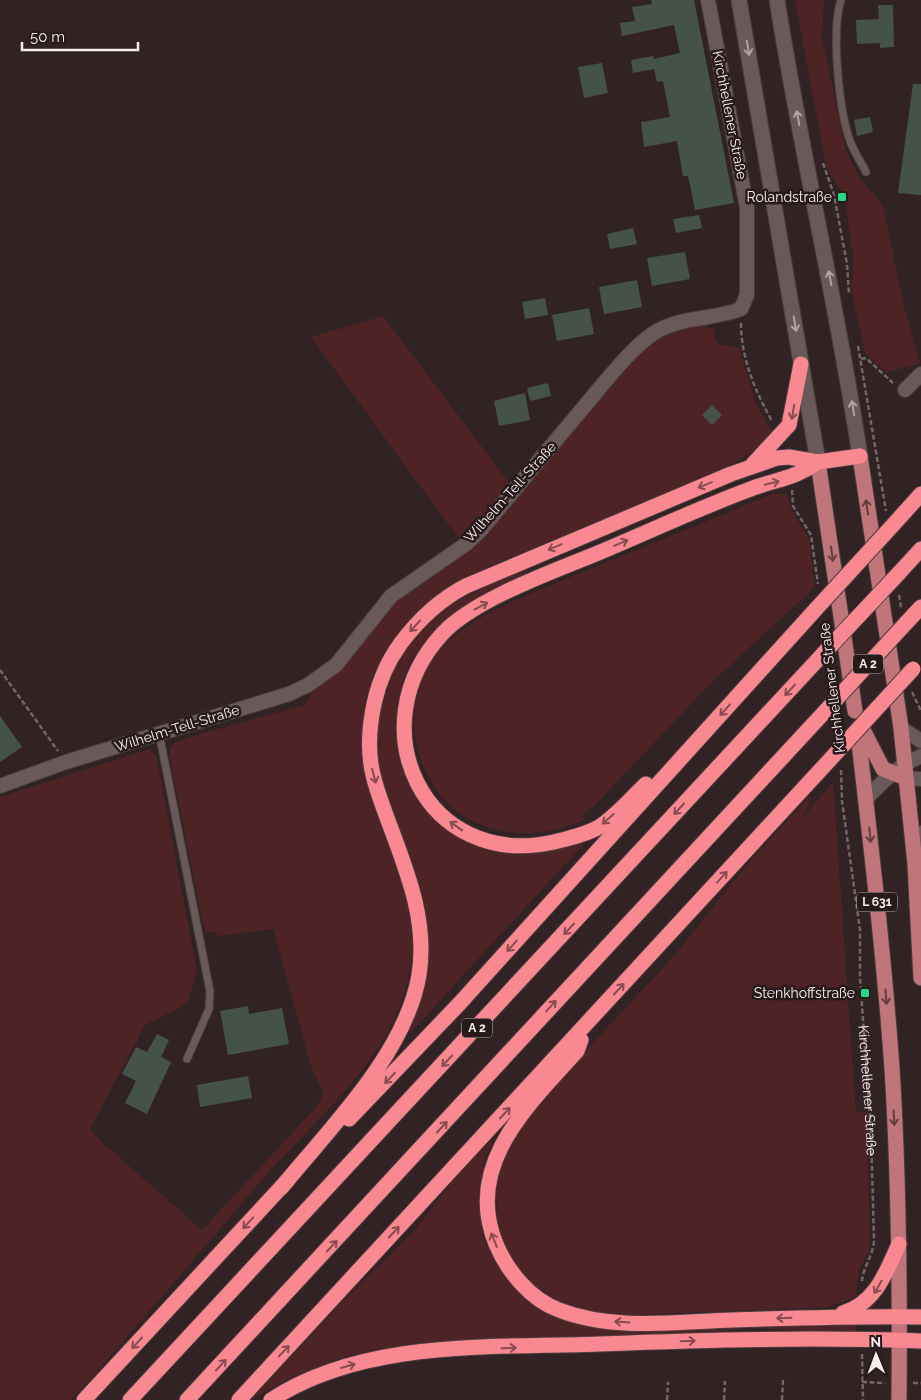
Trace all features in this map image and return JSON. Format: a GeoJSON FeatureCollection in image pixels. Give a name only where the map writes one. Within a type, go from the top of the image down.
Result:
{"type":"FeatureCollection","features":[{"type":"Feature","properties":{"kind":"highway"},"geometry":{"type":"LineString","coordinates":[[750,467],[785,433],[792,418],[801,364]]}},
{"type":"Feature","properties":{"kind":"highway"},"geometry":{"type":"LineString","coordinates":[[281,1188],[369,1082],[412,1005],[419,975],[421,952],[416,899],[378,790],[371,764],[372,716],[378,686],[392,655],[434,606],[466,586],[578,537],[750,467],[789,457],[818,462],[860,456]]}},
{"type":"Feature","properties":{"kind":"highway"},"geometry":{"type":"LineString","coordinates":[[709,728],[598,827],[571,838],[516,847],[490,843],[464,832],[443,816],[425,797],[414,778],[407,754],[404,714],[407,697],[417,670],[430,648],[445,631],[468,613],[544,576],[734,496],[766,484],[802,474],[818,462]]}},
{"type":"Feature","properties":{"kind":"highway"},"geometry":{"type":"LineString","coordinates":[[84,1400],[281,1188],[454,1010],[921,494]]}},
{"type":"Feature","properties":{"kind":"highway","name":"A 2"},"geometry":{"type":"LineString","coordinates":[[130,1400],[826,659],[899,572],[921,549]]}},
{"type":"Feature","properties":{"kind":"highway","name":"A 2"},"geometry":{"type":"LineString","coordinates":[[187,1400],[921,607]]}},
{"type":"Feature","properties":{"kind":"highway"},"geometry":{"type":"LineString","coordinates":[[239,1400],[586,1025],[839,759],[917,665]]}},
{"type":"Feature","properties":{"kind":"highway"},"geometry":{"type":"LineString","coordinates":[[586,1025],[577,1051],[524,1109],[511,1127],[503,1140],[490,1176],[487,1215],[491,1232],[503,1258],[526,1288],[540,1300],[558,1310],[609,1321],[647,1323],[833,1316],[921,1317]]}},
{"type":"Feature","properties":{"kind":"highway"},"geometry":{"type":"LineString","coordinates":[[833,1316],[856,1309],[873,1296],[899,1244]]}},
{"type":"Feature","properties":{"kind":"highway"},"geometry":{"type":"LineString","coordinates":[[272,1400],[310,1379],[364,1361],[464,1349],[729,1339],[921,1341]]}},
{"type":"Feature","properties":{"kind":"main road","name":"Kirchhellener Straße"},"geometry":{"type":"LineString","coordinates":[[739,0],[776,206],[818,462],[855,712]]}},
{"type":"Feature","properties":{"kind":"main road","name":"L 631"},"geometry":{"type":"LineString","coordinates":[[777,0],[786,60],[839,325],[901,728],[915,864],[921,978]]}},
{"type":"Feature","properties":{"kind":"main road","name":"Kirchhellener Straße"},"geometry":{"type":"LineString","coordinates":[[890,774],[878,762],[861,733],[892,1069],[899,1244],[899,1400]]}},
{"type":"Feature","properties":{"kind":"main road"},"geometry":{"type":"LineString","coordinates":[[890,774],[905,771]]}},
{"type":"Feature","properties":{"kind":"street","name":"Kirchhellener Straße"},"geometry":{"type":"LineString","coordinates":[[708,0],[747,208],[747,295],[741,309]]}},
{"type":"Feature","properties":{"kind":"street","name":"Wilhelm-Tell-Straße"},"geometry":{"type":"LineString","coordinates":[[0,786],[66,762],[289,694],[325,675],[346,654],[391,596],[466,544],[480,531],[601,387],[642,343],[653,334],[686,319],[728,314],[741,309]]}},
{"type":"Feature","properties":{"kind":"street"},"geometry":{"type":"LineString","coordinates":[[905,390],[921,374]]}},
{"type":"Feature","properties":{"kind":"street"},"geometry":{"type":"LineString","coordinates":[[901,728],[921,740]]}},
{"type":"Feature","properties":{"kind":"street"},"geometry":{"type":"LineString","coordinates":[[921,756],[905,771],[921,779]]}},
{"type":"Feature","properties":{"kind":"street"},"geometry":{"type":"LineString","coordinates":[[866,799],[890,774]]}},
{"type":"Feature","properties":{"kind":"street"},"geometry":{"type":"LineString","coordinates":[[915,864],[921,833]]}},
{"type":"Feature","properties":{"kind":"lane"},"geometry":{"type":"LineString","coordinates":[[841,0],[837,40],[842,102],[850,141],[866,172]]}},
{"type":"Feature","properties":{"kind":"lane"},"geometry":{"type":"LineString","coordinates":[[159,733],[210,991],[209,1009],[187,1059]]}},
{"type":"Feature","properties":{"kind":"path"},"geometry":{"type":"LineString","coordinates":[[741,309],[744,352],[756,393],[775,428],[785,433]]}},
{"type":"Feature","properties":{"kind":"path"},"geometry":{"type":"LineString","coordinates":[[861,359],[866,358],[885,378],[905,390]]}},
{"type":"Feature","properties":{"kind":"path"},"geometry":{"type":"LineString","coordinates":[[790,478],[793,506],[811,535],[819,590]]}},
{"type":"Feature","properties":{"kind":"path","name":"Kirchhellener Straße"},"geometry":{"type":"LineString","coordinates":[[826,659],[832,681]]}},
{"type":"Feature","properties":{"kind":"path"},"geometry":{"type":"LineString","coordinates":[[0,670],[66,762]]}},
{"type":"Feature","properties":{"kind":"path","name":"Kirchhellener Straße"},"geometry":{"type":"LineString","coordinates":[[839,759],[842,801],[860,930],[860,978],[871,1131],[874,1241],[873,1253],[863,1274],[862,1304]]}},
{"type":"Feature","properties":{"kind":"path"},"geometry":{"type":"LineString","coordinates":[[862,1340],[863,1400]]}},
{"type":"Feature","properties":{"kind":"path"},"geometry":{"type":"LineString","coordinates":[[782,1400],[783,1380]]}},
{"type":"Feature","properties":{"kind":"path"},"geometry":{"type":"LineString","coordinates":[[724,1400],[726,1381]]}},
{"type":"Feature","properties":{"kind":"path"},"geometry":{"type":"LineString","coordinates":[[667,1400],[668,1382]]}},
{"type":"Feature","properties":{"kind":"shaded area"},"geometry":{"type":"Polygon","coordinates":[[[795,0],[824,0],[822,37],[846,152],[861,180],[883,205],[904,307],[920,364],[886,372],[865,353],[851,287],[854,261],[844,195],[830,174],[825,160],[795,0]]]}},
{"type":"Feature","properties":{"kind":"shaded area"},"geometry":{"type":"Polygon","coordinates":[[[383,316],[511,485],[459,539],[311,337],[383,316]]]}},
{"type":"Feature","properties":{"kind":"shaded area"},"geometry":{"type":"Polygon","coordinates":[[[707,322],[707,328],[714,328],[714,338],[718,344],[739,348],[756,404],[774,435],[742,458],[718,470],[496,564],[453,586],[433,599],[414,615],[385,652],[375,672],[364,716],[364,761],[373,805],[404,890],[412,933],[412,955],[408,979],[398,1009],[384,1037],[367,1064],[326,1113],[260,1182],[71,1400],[0,1400],[0,797],[146,750],[156,755],[197,970],[187,1004],[145,1025],[90,1129],[105,1145],[202,1230],[317,1106],[324,1093],[313,1072],[273,929],[218,936],[215,932],[205,933],[170,759],[170,749],[174,743],[187,738],[304,705],[312,694],[309,691],[329,679],[342,668],[396,601],[480,540],[644,348],[668,332],[707,322]]]}},
{"type":"Feature","properties":{"kind":"shaded area"},"geometry":{"type":"Polygon","coordinates":[[[773,494],[787,494],[790,507],[809,539],[815,587],[710,684],[593,807],[581,816],[585,819],[557,829],[530,833],[503,831],[478,824],[456,811],[438,792],[424,769],[416,740],[414,719],[416,698],[422,678],[432,660],[454,636],[495,610],[525,596],[773,494]]]}},
{"type":"Feature","properties":{"kind":"shaded area"},"geometry":{"type":"Polygon","coordinates":[[[528,568],[528,571],[455,614],[429,637],[418,650],[410,663],[399,696],[396,714],[397,750],[402,766],[413,785],[494,848],[508,852],[529,852],[550,850],[581,842],[583,845],[411,1032],[408,1031],[408,1024],[418,989],[427,938],[427,927],[424,900],[414,867],[389,803],[379,762],[378,737],[381,712],[387,688],[397,665],[410,644],[427,625],[446,609],[465,597],[528,568]]]}},
{"type":"Feature","properties":{"kind":"shaded area"},"geometry":{"type":"Polygon","coordinates":[[[833,782],[856,1113],[866,1110],[870,1238],[869,1251],[858,1272],[856,1297],[828,1307],[631,1315],[582,1311],[550,1298],[529,1282],[513,1261],[502,1238],[497,1213],[497,1187],[503,1161],[514,1136],[526,1117],[664,967],[764,846],[809,797],[811,798],[803,817],[833,782]]]}},
{"type":"Feature","properties":{"kind":"shaded area"},"geometry":{"type":"Polygon","coordinates":[[[490,1141],[493,1142],[487,1154],[480,1181],[479,1209],[483,1236],[494,1259],[507,1279],[524,1298],[544,1312],[573,1323],[609,1329],[646,1330],[856,1322],[856,1333],[748,1328],[683,1335],[438,1342],[372,1350],[340,1358],[288,1379],[251,1400],[345,1299],[414,1231],[451,1183],[490,1141]]]}},
{"type":"Feature","properties":{"kind":"building"},"geometry":{"type":"Polygon","coordinates":[[[651,0],[694,0],[734,203],[695,210],[688,176],[683,176],[677,141],[644,147],[641,122],[670,117],[663,81],[657,82],[654,69],[633,73],[631,60],[653,56],[654,59],[680,53],[674,25],[622,36],[620,23],[635,21],[632,7],[652,4],[651,0]]]}},
{"type":"Feature","properties":{"kind":"building"},"geometry":{"type":"Polygon","coordinates":[[[878,5],[893,5],[894,47],[880,48],[880,43],[857,44],[856,20],[879,19],[878,5]]]}},
{"type":"Feature","properties":{"kind":"building"},"geometry":{"type":"Polygon","coordinates":[[[602,63],[608,93],[584,98],[578,67],[602,63]]]}},
{"type":"Feature","properties":{"kind":"building"},"geometry":{"type":"Polygon","coordinates":[[[913,84],[921,84],[921,195],[898,193],[913,84]]]}},
{"type":"Feature","properties":{"kind":"building"},"geometry":{"type":"Polygon","coordinates":[[[870,117],[873,132],[857,136],[854,120],[870,117]]]}},
{"type":"Feature","properties":{"kind":"building"},"geometry":{"type":"Polygon","coordinates":[[[699,215],[702,228],[676,233],[673,219],[699,215]]]}},
{"type":"Feature","properties":{"kind":"building"},"geometry":{"type":"Polygon","coordinates":[[[633,228],[637,244],[610,249],[607,234],[633,228]]]}},
{"type":"Feature","properties":{"kind":"building"},"geometry":{"type":"Polygon","coordinates":[[[685,252],[690,279],[652,286],[647,258],[685,252]]]}},
{"type":"Feature","properties":{"kind":"building"},"geometry":{"type":"Polygon","coordinates":[[[637,280],[642,307],[604,314],[599,287],[637,280]]]}},
{"type":"Feature","properties":{"kind":"building"},"geometry":{"type":"Polygon","coordinates":[[[545,298],[548,315],[525,319],[522,302],[545,298]]]}},
{"type":"Feature","properties":{"kind":"building"},"geometry":{"type":"Polygon","coordinates":[[[589,308],[594,334],[557,341],[552,315],[589,308]]]}},
{"type":"Feature","properties":{"kind":"building"},"geometry":{"type":"Polygon","coordinates":[[[548,383],[551,396],[530,401],[527,388],[548,383]]]}},
{"type":"Feature","properties":{"kind":"building"},"geometry":{"type":"Polygon","coordinates":[[[525,393],[530,420],[499,426],[494,401],[525,393]]]}},
{"type":"Feature","properties":{"kind":"building"},"geometry":{"type":"Polygon","coordinates":[[[712,405],[722,415],[712,425],[702,415],[712,405]]]}},
{"type":"Feature","properties":{"kind":"building"},"geometry":{"type":"Polygon","coordinates":[[[0,716],[22,747],[0,762],[0,716]]]}},
{"type":"Feature","properties":{"kind":"building"},"geometry":{"type":"Polygon","coordinates":[[[248,1006],[249,1014],[282,1008],[289,1044],[228,1055],[220,1011],[248,1006]]]}},
{"type":"Feature","properties":{"kind":"building"},"geometry":{"type":"Polygon","coordinates":[[[157,1034],[169,1040],[161,1057],[171,1062],[147,1114],[125,1103],[136,1081],[122,1074],[136,1047],[147,1052],[157,1034]]]}},
{"type":"Feature","properties":{"kind":"building"},"geometry":{"type":"Polygon","coordinates":[[[248,1076],[252,1098],[200,1107],[197,1085],[248,1076]]]}},
{"type":"Feature","properties":{"kind":"place","name":"Rolandstraße"},"geometry":{"type":"Point","coordinates":[842,197]}},
{"type":"Feature","properties":{"kind":"place","name":"Stenkhoffstraße"},"geometry":{"type":"Point","coordinates":[865,993]}}]}
